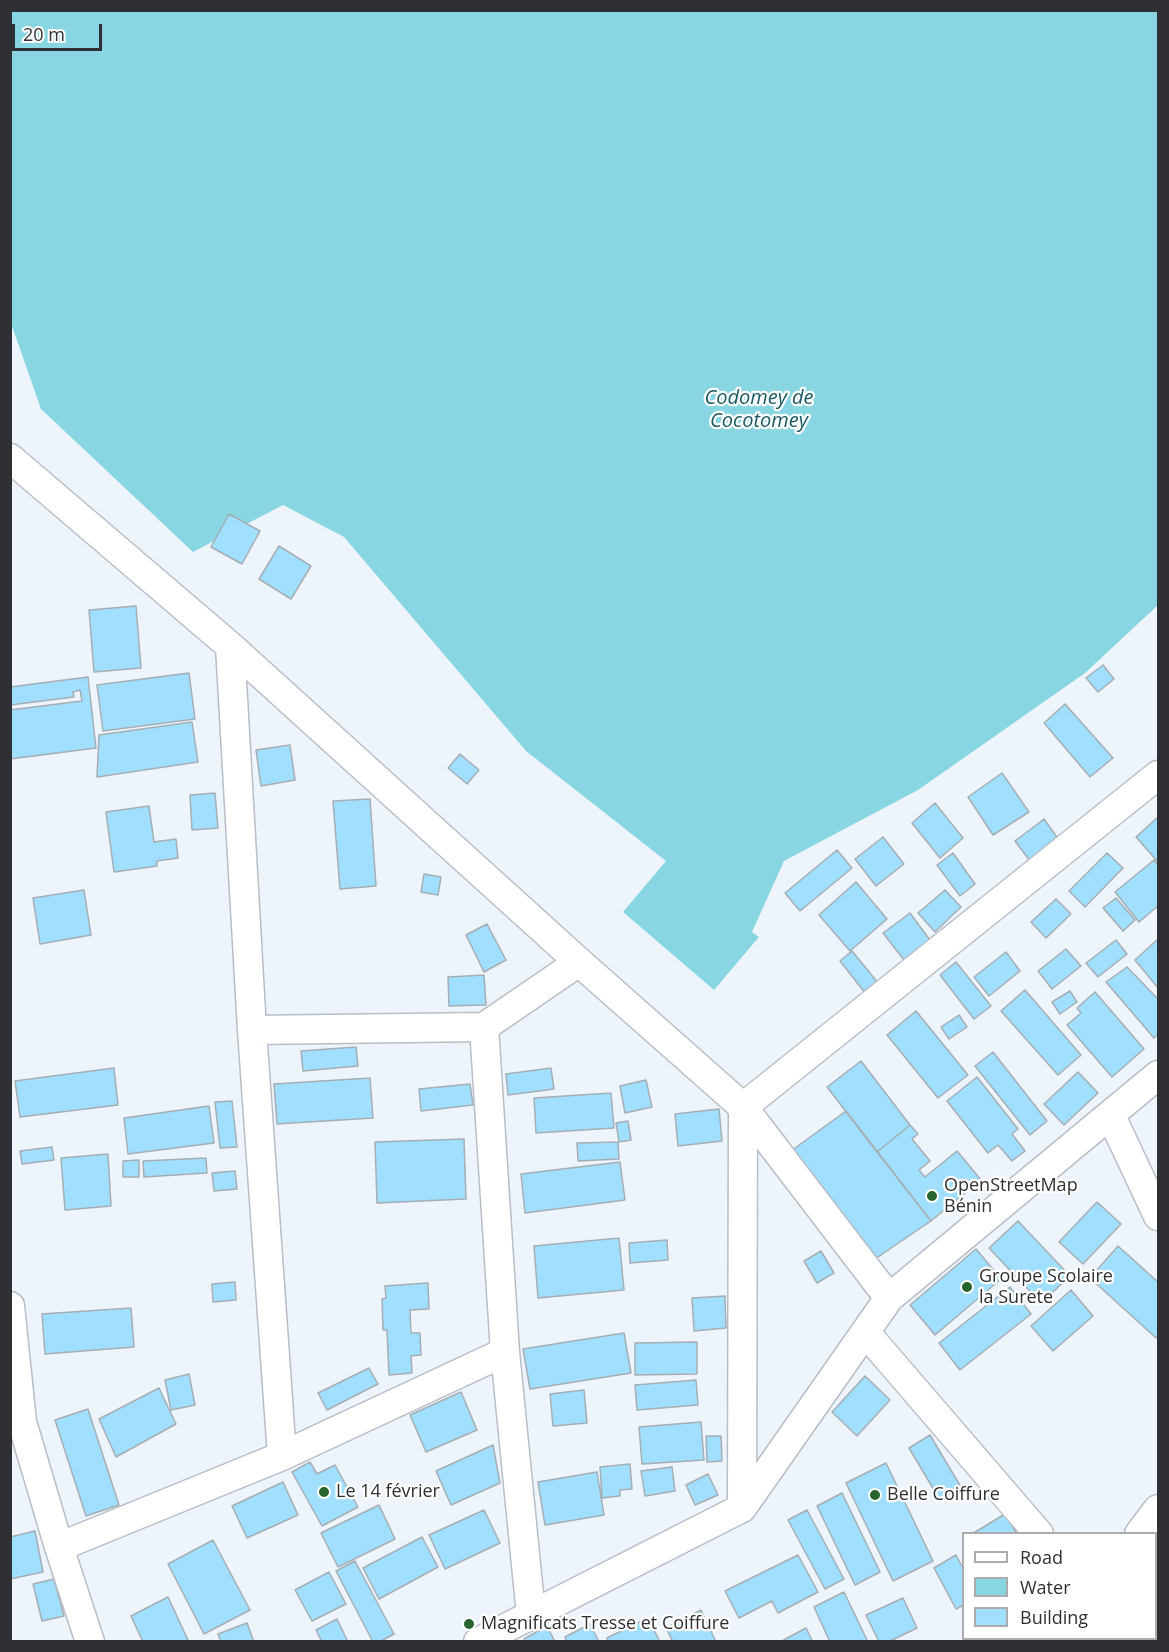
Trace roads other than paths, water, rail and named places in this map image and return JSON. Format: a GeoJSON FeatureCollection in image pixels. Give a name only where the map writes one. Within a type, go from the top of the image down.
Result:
{"type":"FeatureCollection","features":[{"type":"Feature","properties":{"kind":"street"},"geometry":{"type":"LineString","coordinates":[[10,458],[230,646],[743,1107],[889,1298]]}},
{"type":"Feature","properties":{"kind":"street"},"geometry":{"type":"LineString","coordinates":[[230,646],[252,1030],[282,1456]]}},
{"type":"Feature","properties":{"kind":"street"},"geometry":{"type":"LineString","coordinates":[[743,1107],[1158,775]]}},
{"type":"Feature","properties":{"kind":"street"},"geometry":{"type":"LineString","coordinates":[[252,1030],[484,1027],[579,962]]}},
{"type":"Feature","properties":{"kind":"street"},"geometry":{"type":"LineString","coordinates":[[484,1027],[505,1352],[531,1615]]}},
{"type":"Feature","properties":{"kind":"street"},"geometry":{"type":"LineString","coordinates":[[478,1641],[742,1508],[889,1298],[1158,1075]]}},
{"type":"Feature","properties":{"kind":"street"},"geometry":{"type":"LineString","coordinates":[[742,1508],[743,1107]]}},
{"type":"Feature","properties":{"kind":"street"},"geometry":{"type":"LineString","coordinates":[[1111,1116],[1158,1216]]}},
{"type":"Feature","properties":{"kind":"street"},"geometry":{"type":"LineString","coordinates":[[10,1306],[16,1423],[90,1641]]}},
{"type":"Feature","properties":{"kind":"street"},"geometry":{"type":"LineString","coordinates":[[866,1333],[1038,1532]]}},
{"type":"Feature","properties":{"kind":"street"},"geometry":{"type":"LineString","coordinates":[[58,1547],[282,1456],[505,1352]]}},
{"type":"Feature","properties":{"kind":"street"},"geometry":{"type":"LineString","coordinates":[[1140,1532],[1158,1509]]}},
{"type":"Feature","properties":{"kind":"water","name":"Codomey de Cocotomey"},"geometry":{"type":"Polygon","coordinates":[[[10,11],[1158,11],[1158,605],[1085,673],[918,790],[784,861],[752,932],[759,937],[714,990],[623,912],[666,861],[526,751],[344,537],[283,505],[193,552],[41,409],[11,323],[10,11]]]}},
{"type":"Feature","properties":{"kind":"place","name":"OpenStreetMap Bénin"},"geometry":{"type":"Point","coordinates":[932,1196]}},
{"type":"Feature","properties":{"kind":"place","name":"Groupe Scolaire la Surete"},"geometry":{"type":"Point","coordinates":[967,1287]}},
{"type":"Feature","properties":{"kind":"place","name":"Le 14 février"},"geometry":{"type":"Point","coordinates":[324,1492]}},
{"type":"Feature","properties":{"kind":"place","name":"Belle Coiffure"},"geometry":{"type":"Point","coordinates":[875,1495]}},
{"type":"Feature","properties":{"kind":"place","name":"Magnificats Tresse et Coiffure"},"geometry":{"type":"Point","coordinates":[469,1624]}}]}
